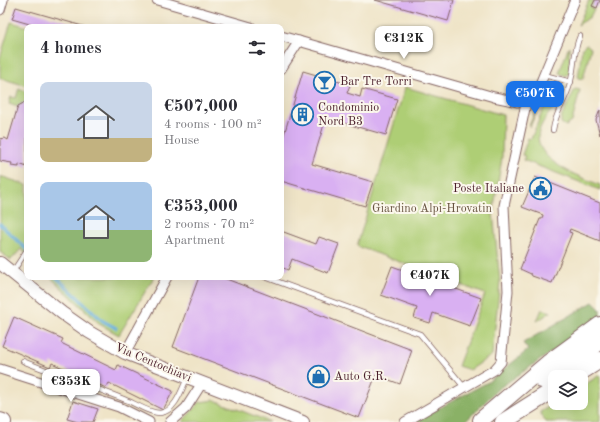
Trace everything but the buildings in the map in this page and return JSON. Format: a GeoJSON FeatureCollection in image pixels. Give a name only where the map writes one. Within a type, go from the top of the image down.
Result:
{"type":"FeatureCollection","features":[{"type":"Feature","properties":{"kind":"highway"},"geometry":{"type":"LineString","coordinates":[[479,421],[548,363],[600,325]]}},
{"type":"Feature","properties":{"kind":"highway"},"geometry":{"type":"LineString","coordinates":[[479,421],[600,342]]}},
{"type":"Feature","properties":{"kind":"highway"},"geometry":{"type":"LineString","coordinates":[[584,370],[600,360]]}},
{"type":"Feature","properties":{"kind":"highway"},"geometry":{"type":"LineString","coordinates":[[503,422],[548,393]]}},
{"type":"Feature","properties":{"kind":"street"},"geometry":{"type":"LineString","coordinates":[[0,10],[3,0]]}},
{"type":"Feature","properties":{"kind":"street"},"geometry":{"type":"LineString","coordinates":[[157,0],[241,24]]}},
{"type":"Feature","properties":{"kind":"street"},"geometry":{"type":"LineString","coordinates":[[405,422],[498,367],[501,362],[504,353],[508,290],[504,206],[527,99],[540,84],[575,0]]}},
{"type":"Feature","properties":{"kind":"street"},"geometry":{"type":"LineString","coordinates":[[284,37],[494,97],[518,102],[527,99]]}},
{"type":"Feature","properties":{"kind":"street"},"geometry":{"type":"LineString","coordinates":[[284,64],[298,41]]}},
{"type":"Feature","properties":{"kind":"street","name":"Via Centochiavi"},"geometry":{"type":"LineString","coordinates":[[0,263],[62,313],[89,332],[125,353],[303,422]]}},
{"type":"Feature","properties":{"kind":"street"},"geometry":{"type":"LineString","coordinates":[[125,353],[165,280]]}},
{"type":"Feature","properties":{"kind":"street"},"geometry":{"type":"LineString","coordinates":[[0,369],[119,407],[149,422]]}},
{"type":"Feature","properties":{"kind":"street"},"geometry":{"type":"LineString","coordinates":[[170,422],[186,408],[202,384]]}},
{"type":"Feature","properties":{"kind":"lane"},"geometry":{"type":"LineString","coordinates":[[553,130],[554,119],[566,97],[571,82],[576,46],[580,36]]}},
{"type":"Feature","properties":{"kind":"lane"},"geometry":{"type":"LineString","coordinates":[[544,75],[571,82]]}},
{"type":"Feature","properties":{"kind":"lane"},"geometry":{"type":"LineString","coordinates":[[12,273],[24,255]]}},
{"type":"Feature","properties":{"kind":"lane"},"geometry":{"type":"LineString","coordinates":[[272,280],[420,334],[464,387]]}},
{"type":"Feature","properties":{"kind":"lane"},"geometry":{"type":"LineString","coordinates":[[22,361],[52,374],[127,400],[147,410],[161,413],[170,408],[178,399],[187,378]]}},
{"type":"Feature","properties":{"kind":"green space"},"geometry":{"type":"Polygon","coordinates":[[[589,0],[595,0],[591,8],[594,9],[590,17],[578,25],[589,0]]]}},
{"type":"Feature","properties":{"kind":"green space"},"geometry":{"type":"Polygon","coordinates":[[[11,22],[24,26],[24,85],[0,78],[0,58],[11,22]]]}},
{"type":"Feature","properties":{"kind":"green space"},"geometry":{"type":"Polygon","coordinates":[[[586,44],[591,48],[583,79],[578,78],[582,48],[586,44]]]}},
{"type":"Feature","properties":{"kind":"green space"},"geometry":{"type":"Polygon","coordinates":[[[569,46],[570,72],[566,76],[559,73],[569,46]]]}},
{"type":"Feature","properties":{"kind":"green space"},"geometry":{"type":"Polygon","coordinates":[[[547,86],[530,127],[529,126],[547,86]]]}},
{"type":"Feature","properties":{"kind":"green space"},"geometry":{"type":"Polygon","coordinates":[[[557,86],[564,87],[565,90],[541,126],[538,137],[541,147],[547,156],[557,164],[568,171],[600,185],[600,190],[523,160],[525,156],[522,155],[528,138],[531,139],[552,88],[557,86]]]}},
{"type":"Feature","properties":{"kind":"green space","name":"Giardino Alpi-Hrovatin"},"geometry":{"type":"Polygon","coordinates":[[[405,87],[503,115],[502,158],[493,213],[500,282],[492,355],[470,370],[458,366],[485,294],[357,246],[405,87]]]}},
{"type":"Feature","properties":{"kind":"green space"},"geometry":{"type":"Polygon","coordinates":[[[19,88],[24,90],[24,103],[18,107],[9,104],[11,97],[16,98],[19,88]]]}},
{"type":"Feature","properties":{"kind":"green space"},"geometry":{"type":"Polygon","coordinates":[[[575,89],[580,90],[572,122],[566,126],[561,123],[561,118],[575,89]]]}},
{"type":"Feature","properties":{"kind":"green space"},"geometry":{"type":"Polygon","coordinates":[[[0,176],[24,184],[24,252],[21,249],[11,260],[0,252],[0,176]]]}},
{"type":"Feature","properties":{"kind":"green space"},"geometry":{"type":"Polygon","coordinates":[[[53,280],[152,280],[119,335],[101,325],[53,280]]]}},
{"type":"Feature","properties":{"kind":"green space"},"geometry":{"type":"Polygon","coordinates":[[[593,302],[600,309],[600,319],[498,389],[464,422],[413,422],[488,382],[528,350],[523,343],[593,302]]]}},
{"type":"Feature","properties":{"kind":"green space"},"geometry":{"type":"Polygon","coordinates":[[[542,309],[551,312],[537,321],[542,309]]]}},
{"type":"Feature","properties":{"kind":"green space"},"geometry":{"type":"Polygon","coordinates":[[[600,375],[600,422],[546,422],[540,412],[548,407],[548,410],[588,410],[588,383],[600,375]]]}},
{"type":"Feature","properties":{"kind":"green space"},"geometry":{"type":"Polygon","coordinates":[[[214,400],[270,422],[182,422],[200,402],[214,400]]]}},
{"type":"Feature","properties":{"kind":"waterway"},"geometry":{"type":"LineString","coordinates":[[0,224],[24,247]]}},
{"type":"Feature","properties":{"kind":"waterway"},"geometry":{"type":"LineString","coordinates":[[59,280],[103,321],[116,328]]}},
{"type":"Feature","properties":{"kind":"place","name":"Bar Tre Torri"},"geometry":{"type":"Point","coordinates":[325,82]}},
{"type":"Feature","properties":{"kind":"place","name":"Condominio Nord B3"},"geometry":{"type":"Point","coordinates":[303,115]}},
{"type":"Feature","properties":{"kind":"place","name":"Poste Italiane"},"geometry":{"type":"Point","coordinates":[540,189]}},
{"type":"Feature","properties":{"kind":"place","name":"Auto G.R."},"geometry":{"type":"Point","coordinates":[318,377]}}]}
